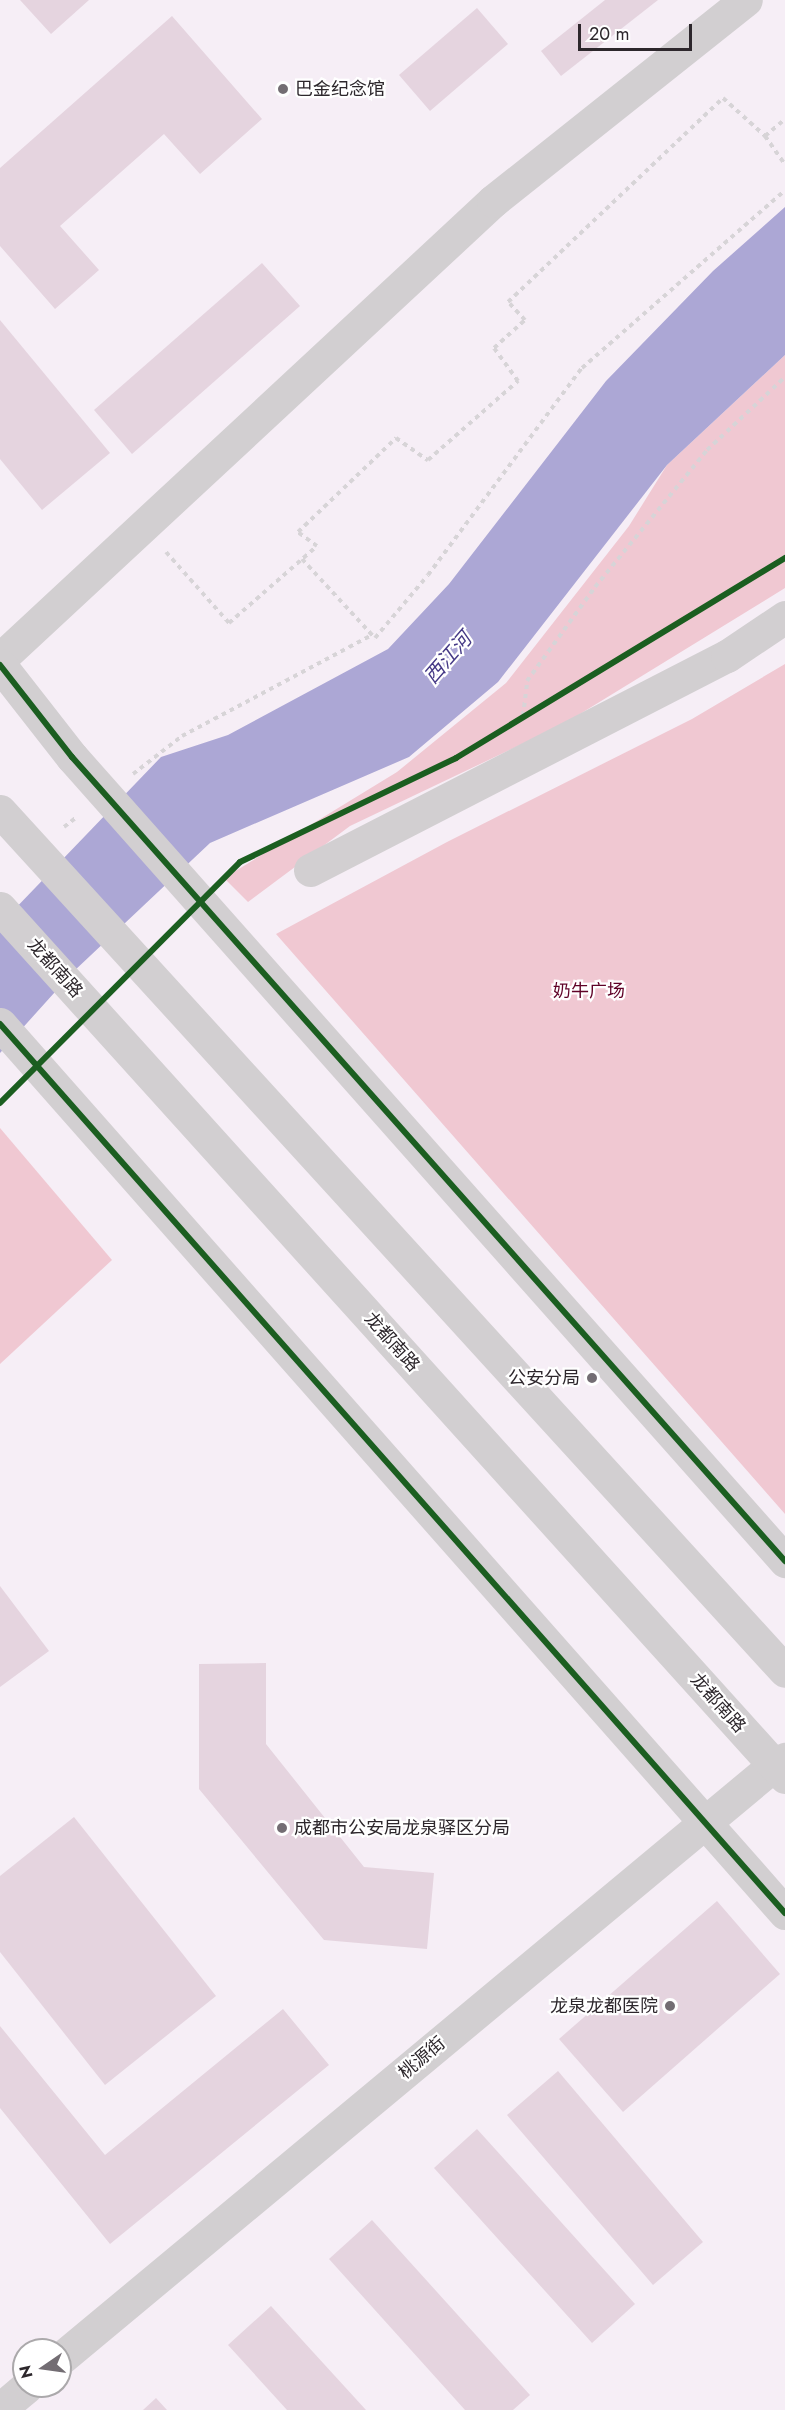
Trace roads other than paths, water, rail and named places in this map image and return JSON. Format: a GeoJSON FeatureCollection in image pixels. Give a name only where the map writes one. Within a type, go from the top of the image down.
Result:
{"type":"FeatureCollection","features":[{"type":"Feature","properties":{"kind":"street"},"geometry":{"type":"LineString","coordinates":[[0,660],[493,201],[746,0]]}},
{"type":"Feature","properties":{"kind":"street"},"geometry":{"type":"LineString","coordinates":[[310,870],[726,656],[785,617]]}},
{"type":"Feature","properties":{"kind":"street"},"geometry":{"type":"LineString","coordinates":[[0,665],[72,757],[785,1561]]}},
{"type":"Feature","properties":{"kind":"street"},"geometry":{"type":"LineString","coordinates":[[1,811],[785,1671]]}},
{"type":"Feature","properties":{"kind":"street","name":"龙都南路"},"geometry":{"type":"LineString","coordinates":[[0,908],[781,1767]]}},
{"type":"Feature","properties":{"kind":"street"},"geometry":{"type":"LineString","coordinates":[[0,1024],[306,1367],[785,1913]]}},
{"type":"Feature","properties":{"kind":"street","name":"桃源街"},"geometry":{"type":"LineString","coordinates":[[72,2349],[704,1823],[781,1767]]}},
{"type":"Feature","properties":{"kind":"street"},"geometry":{"type":"LineString","coordinates":[[0,2409],[13,2398]]}},
{"type":"Feature","properties":{"kind":"water","name":"西江河"},"geometry":{"type":"Polygon","coordinates":[[[785,207],[785,355],[667,465],[498,682],[409,757],[210,843],[73,972],[0,1053],[0,926],[10,914],[161,757],[228,735],[388,649],[449,584],[606,381],[713,271],[785,207]]]}},
{"type":"Feature","properties":{"kind":"place","name":"巴金纪念馆"},"geometry":{"type":"Point","coordinates":[283,89]}},
{"type":"Feature","properties":{"kind":"place","name":"公安分局"},"geometry":{"type":"Point","coordinates":[592,1378]}},
{"type":"Feature","properties":{"kind":"place","name":"成都市公安局龙泉驿区分局"},"geometry":{"type":"Point","coordinates":[282,1828]}},
{"type":"Feature","properties":{"kind":"place","name":"龙泉龙都医院"},"geometry":{"type":"Point","coordinates":[670,2006]}},
{"type":"Feature","properties":{"kind":"park label","name":"奶牛广场"},"geometry":{"type":"Point","coordinates":[589,991]}}]}
